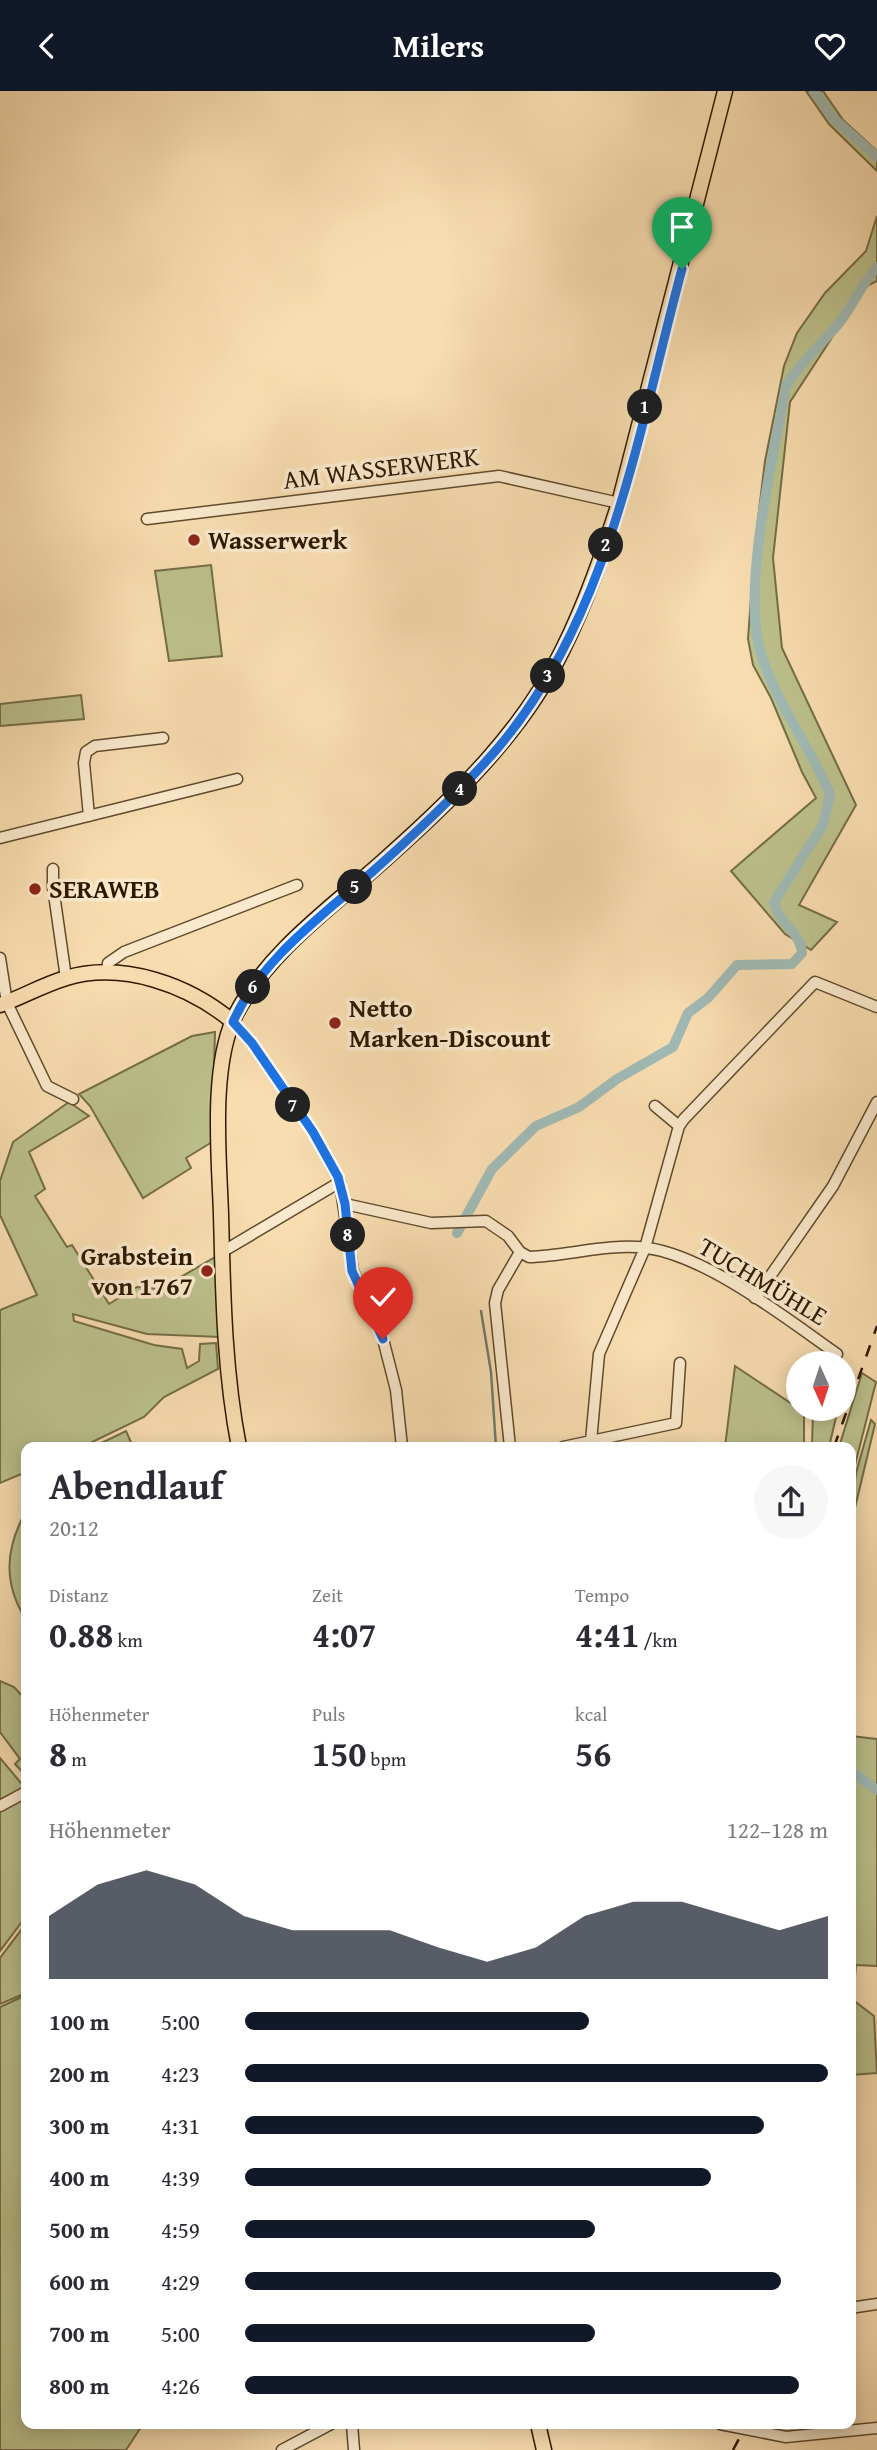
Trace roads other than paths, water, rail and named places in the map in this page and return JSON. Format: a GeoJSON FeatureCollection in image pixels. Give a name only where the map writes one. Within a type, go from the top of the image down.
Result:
{"type":"FeatureCollection","features":[{"type":"Feature","properties":{"kind":"main road"},"geometry":{"type":"LineString","coordinates":[[238,1442],[230,1402],[222,1252],[219,1098],[227,1037],[246,996],[274,961],[447,803],[517,722],[563,650],[599,567],[619,503],[725,91]]}},
{"type":"Feature","properties":{"kind":"main road"},"geometry":{"type":"LineString","coordinates":[[3,1004],[66,978],[107,972],[159,982],[216,1009],[233,1022]]}},
{"type":"Feature","properties":{"kind":"main road"},"geometry":{"type":"LineString","coordinates":[[539,2429],[545,2450]]}},
{"type":"Feature","properties":{"kind":"main road"},"geometry":{"type":"LineString","coordinates":[[545,2450],[549,2429]]}},
{"type":"Feature","properties":{"kind":"street","name":"AM WASSERWERK"},"geometry":{"type":"LineString","coordinates":[[147,519],[499,476],[619,503]]}},
{"type":"Feature","properties":{"kind":"street"},"geometry":{"type":"LineString","coordinates":[[89,816],[84,763],[86,752],[95,746],[163,738]]}},
{"type":"Feature","properties":{"kind":"street"},"geometry":{"type":"LineString","coordinates":[[0,838],[237,779]]}},
{"type":"Feature","properties":{"kind":"street"},"geometry":{"type":"LineString","coordinates":[[53,869],[53,887],[66,978]]}},
{"type":"Feature","properties":{"kind":"street"},"geometry":{"type":"LineString","coordinates":[[107,972],[108,963],[124,952],[297,885]]}},
{"type":"Feature","properties":{"kind":"street"},"geometry":{"type":"LineString","coordinates":[[0,958],[3,1004],[47,1086],[73,1099]]}},
{"type":"Feature","properties":{"kind":"street"},"geometry":{"type":"LineString","coordinates":[[590,1441],[599,1354],[645,1248],[679,1126],[815,982],[877,1007]]}},
{"type":"Feature","properties":{"kind":"street"},"geometry":{"type":"LineString","coordinates":[[233,1022],[252,1043],[313,1132],[340,1182],[352,1271],[383,1339],[396,1390],[401,1442]]}},
{"type":"Feature","properties":{"kind":"street"},"geometry":{"type":"LineString","coordinates":[[755,1298],[832,1186],[877,1102]]}},
{"type":"Feature","properties":{"kind":"street"},"geometry":{"type":"LineString","coordinates":[[655,1106],[679,1126]]}},
{"type":"Feature","properties":{"kind":"street"},"geometry":{"type":"LineString","coordinates":[[222,1252],[340,1182]]}},
{"type":"Feature","properties":{"kind":"street"},"geometry":{"type":"LineString","coordinates":[[345,1204],[431,1223],[465,1219],[486,1221],[499,1229],[520,1252],[498,1290],[495,1303],[509,1442]]}},
{"type":"Feature","properties":{"kind":"street","name":"TUCHMÜHLE"},"geometry":{"type":"LineString","coordinates":[[520,1252],[529,1257],[547,1257],[620,1247],[645,1248],[689,1260],[755,1298],[833,1351]]}},
{"type":"Feature","properties":{"kind":"street"},"geometry":{"type":"LineString","coordinates":[[586,1442],[676,1423],[680,1363]]}},
{"type":"Feature","properties":{"kind":"street"},"geometry":{"type":"LineString","coordinates":[[0,1805],[21,1794]]}},
{"type":"Feature","properties":{"kind":"street"},"geometry":{"type":"LineString","coordinates":[[856,2307],[877,2304]]}},
{"type":"Feature","properties":{"kind":"street"},"geometry":{"type":"LineString","coordinates":[[761,2429],[799,2437],[877,2428]]}},
{"type":"Feature","properties":{"kind":"street"},"geometry":{"type":"LineString","coordinates":[[282,2450],[322,2429]]}},
{"type":"Feature","properties":{"kind":"street"},"geometry":{"type":"LineString","coordinates":[[352,2429],[354,2450]]}},
{"type":"Feature","properties":{"kind":"waterway"},"geometry":{"type":"LineString","coordinates":[[814,91],[832,117],[877,157]]}},
{"type":"Feature","properties":{"kind":"waterway"},"geometry":{"type":"LineString","coordinates":[[457,1233],[492,1169],[536,1126],[579,1107],[617,1079],[673,1047],[688,1013],[708,998],[737,965],[792,964],[802,953],[798,939],[776,909],[774,902],[823,825],[830,795],[765,666],[755,619],[757,553],[786,386],[840,322],[877,267]]}},
{"type":"Feature","properties":{"kind":"waterway"},"geometry":{"type":"LineString","coordinates":[[481,1311],[491,1372],[496,1442]]}},
{"type":"Feature","properties":{"kind":"waterway"},"geometry":{"type":"LineString","coordinates":[[856,1774],[877,1790]]}},
{"type":"Feature","properties":{"kind":"railway"},"geometry":{"type":"LineString","coordinates":[[836,1442],[877,1326]]}},
{"type":"Feature","properties":{"kind":"railway"},"geometry":{"type":"LineString","coordinates":[[733,2450],[744,2429]]}},
{"type":"Feature","properties":{"kind":"place","name":"Wasserwerk"},"geometry":{"type":"Point","coordinates":[194,540]}},
{"type":"Feature","properties":{"kind":"place","name":"SERAWEB"},"geometry":{"type":"Point","coordinates":[35,889]}},
{"type":"Feature","properties":{"kind":"place","name":"Netto Marken-Discount"},"geometry":{"type":"Point","coordinates":[335,1023]}},
{"type":"Feature","properties":{"kind":"place","name":"Grabstein von 1767"},"geometry":{"type":"Point","coordinates":[207,1271]}}]}
